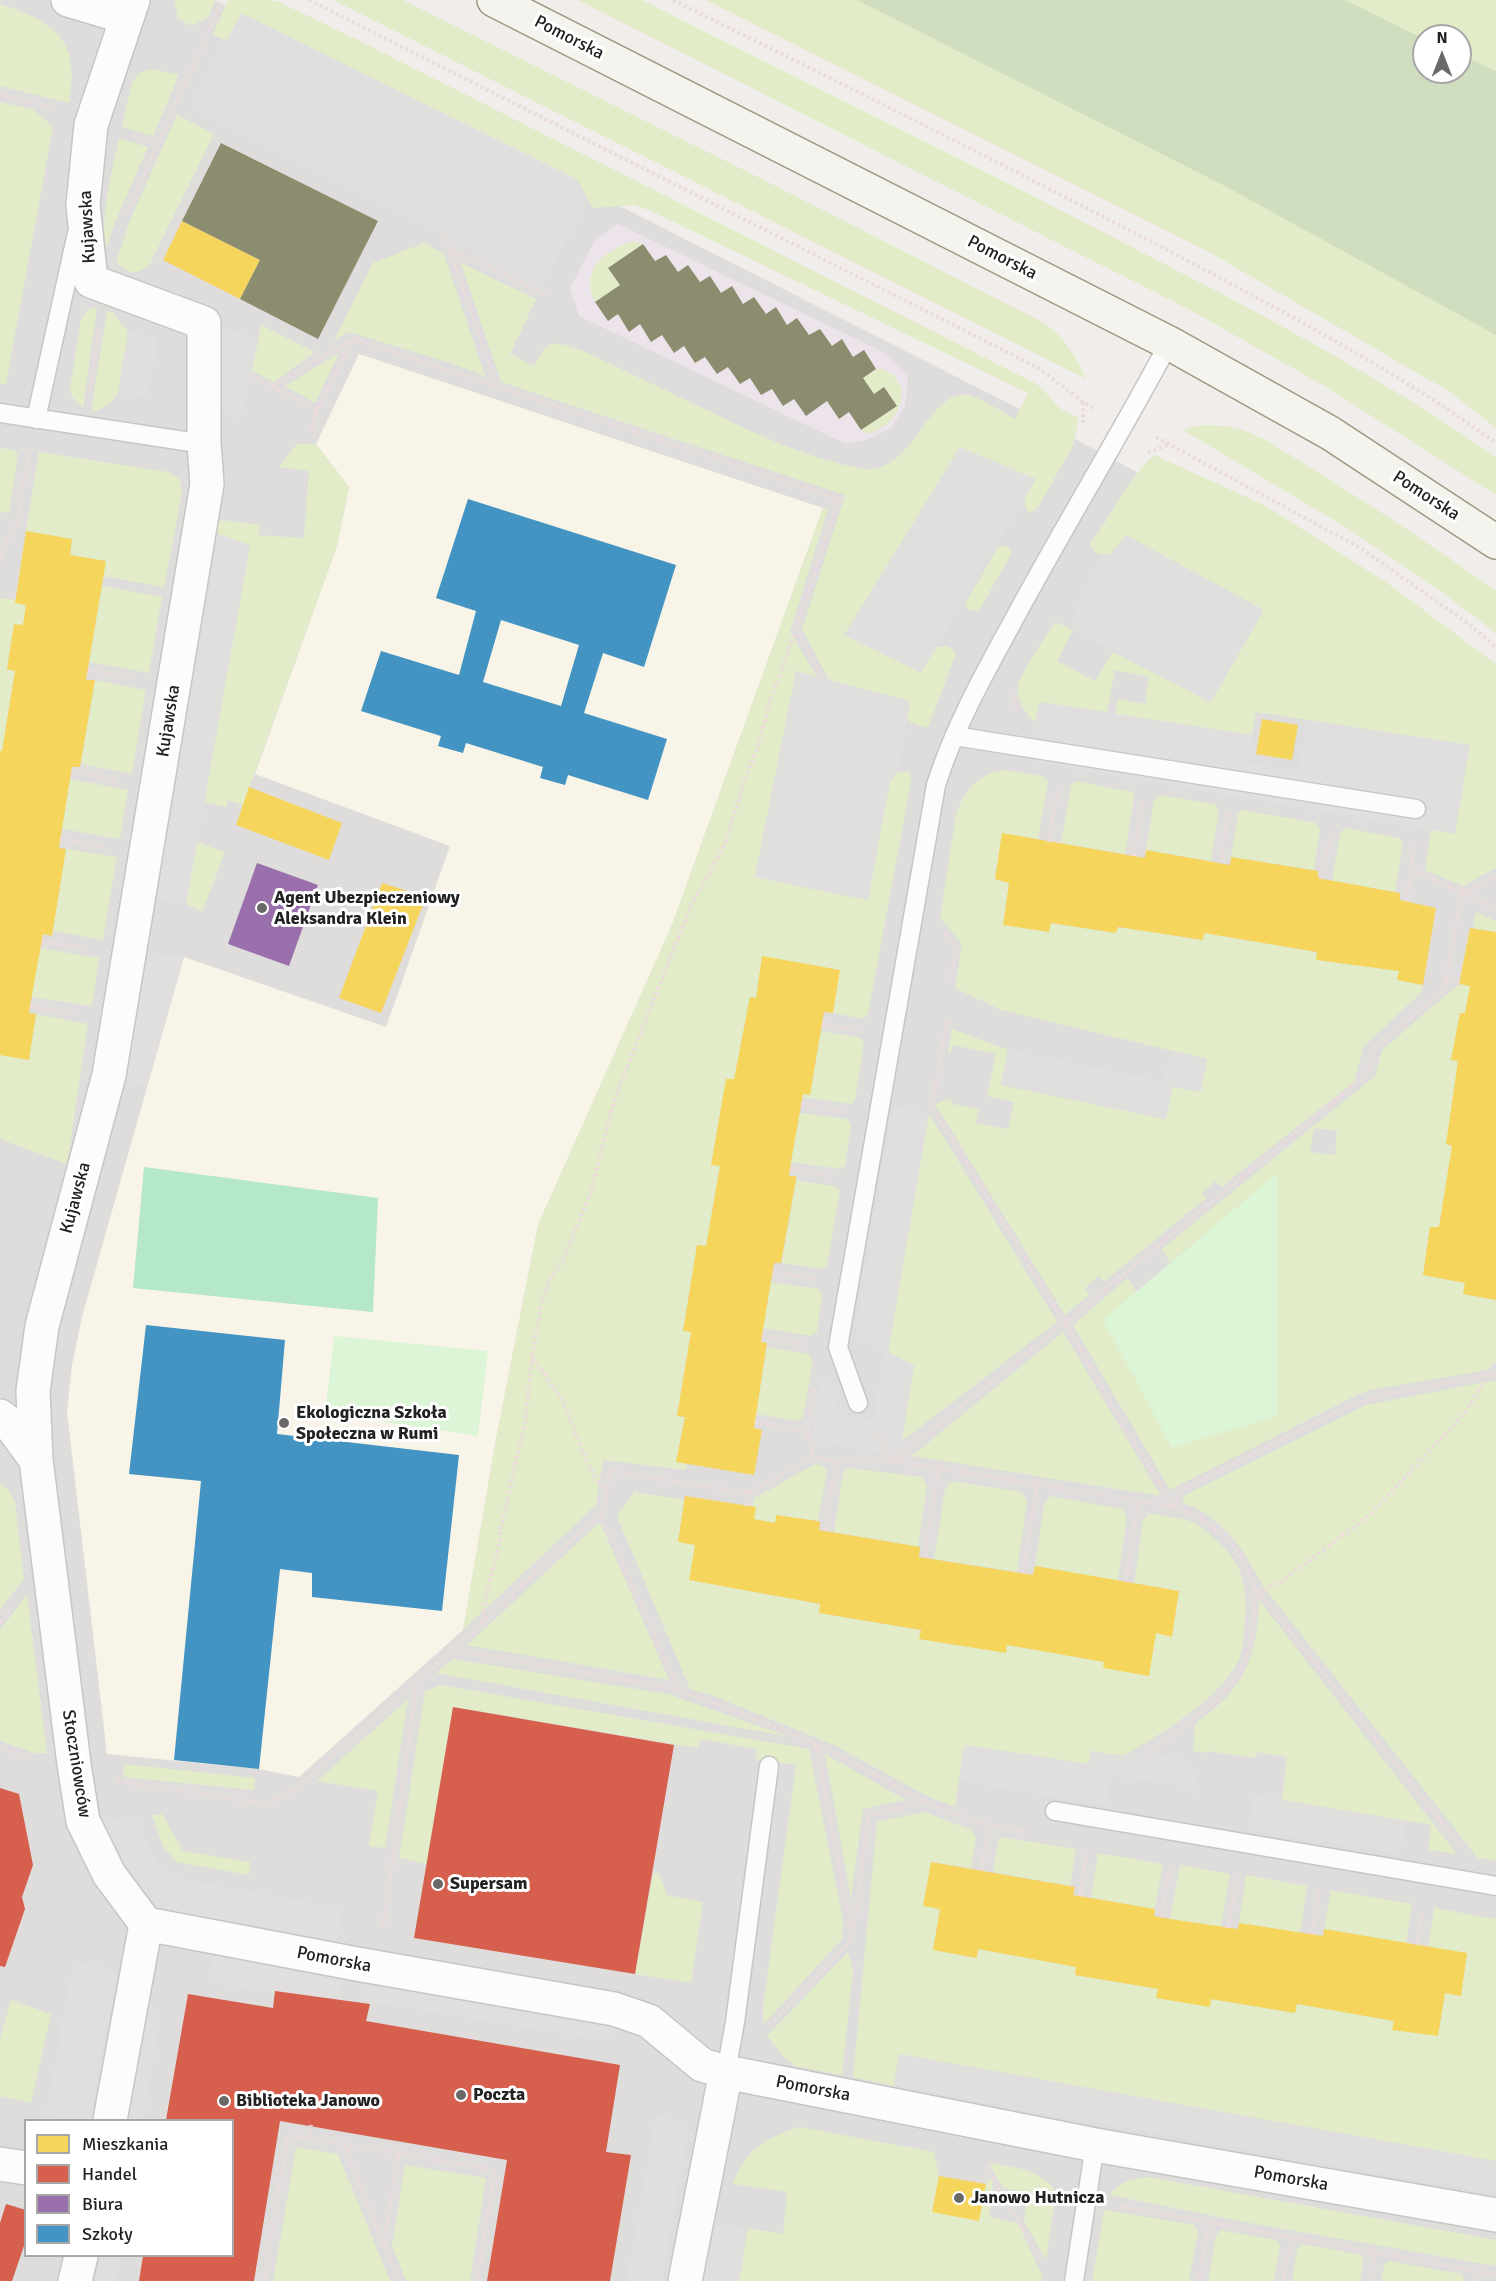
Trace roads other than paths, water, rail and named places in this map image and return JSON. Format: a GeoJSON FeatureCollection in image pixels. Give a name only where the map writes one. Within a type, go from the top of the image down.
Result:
{"type":"FeatureCollection","features":[{"type":"Feature","properties":{"kind":"main road","name":"Pomorska"},"geometry":{"type":"LineString","coordinates":[[494,0],[1169,343],[1330,434],[1496,542]]}},
{"type":"Feature","properties":{"kind":"street"},"geometry":{"type":"LineString","coordinates":[[68,0],[129,9]]}},
{"type":"Feature","properties":{"kind":"street","name":"Kujawska"},"geometry":{"type":"LineString","coordinates":[[36,1460],[33,1391],[42,1326],[109,1075],[207,484],[204,444],[204,323],[92,281],[83,205],[91,125],[129,9]]}},
{"type":"Feature","properties":{"kind":"street"},"geometry":{"type":"LineString","coordinates":[[0,1416],[9,1423],[36,1460]]}},
{"type":"Feature","properties":{"kind":"street","name":"Stoczniowców"},"geometry":{"type":"LineString","coordinates":[[36,1460],[83,1821],[109,1874],[146,1924]]}},
{"type":"Feature","properties":{"kind":"street"},"geometry":{"type":"LineString","coordinates":[[110,2119],[146,1924]]}},
{"type":"Feature","properties":{"kind":"street","name":"Pomorska"},"geometry":{"type":"LineString","coordinates":[[146,1924],[614,2009],[649,2021],[702,2065],[726,2072],[1095,2145],[1496,2215]]}},
{"type":"Feature","properties":{"kind":"street"},"geometry":{"type":"LineString","coordinates":[[685,2281],[726,2072]]}},
{"type":"Feature","properties":{"kind":"street"},"geometry":{"type":"LineString","coordinates":[[0,2164],[24,2168]]}},
{"type":"Feature","properties":{"kind":"street"},"geometry":{"type":"LineString","coordinates":[[75,2281],[81,2257]]}},
{"type":"Feature","properties":{"kind":"lane"},"geometry":{"type":"LineString","coordinates":[[36,418],[83,205]]}},
{"type":"Feature","properties":{"kind":"lane"},"geometry":{"type":"LineString","coordinates":[[858,1403],[838,1347],[936,785],[954,736],[1041,568],[1126,423],[1169,343]]}},
{"type":"Feature","properties":{"kind":"lane"},"geometry":{"type":"LineString","coordinates":[[0,413],[204,444]]}},
{"type":"Feature","properties":{"kind":"lane"},"geometry":{"type":"LineString","coordinates":[[954,736],[1416,809]]}},
{"type":"Feature","properties":{"kind":"lane"},"geometry":{"type":"LineString","coordinates":[[726,2072],[735,2022],[769,1766]]}},
{"type":"Feature","properties":{"kind":"lane"},"geometry":{"type":"LineString","coordinates":[[1055,1811],[1494,1885]]}},
{"type":"Feature","properties":{"kind":"lane"},"geometry":{"type":"LineString","coordinates":[[1074,2281],[1095,2145]]}},
{"type":"Feature","properties":{"kind":"place","name":"Agent Ubezpieczeniowy Aleksandra Klein"},"geometry":{"type":"Point","coordinates":[262,908]}},
{"type":"Feature","properties":{"kind":"place","name":"Ekologiczna Szkoła Społeczna w Rumi"},"geometry":{"type":"Point","coordinates":[284,1423]}},
{"type":"Feature","properties":{"kind":"place","name":"Supersam"},"geometry":{"type":"Point","coordinates":[438,1884]}},
{"type":"Feature","properties":{"kind":"place","name":"Poczta"},"geometry":{"type":"Point","coordinates":[461,2095]}},
{"type":"Feature","properties":{"kind":"place","name":"Biblioteka Janowo"},"geometry":{"type":"Point","coordinates":[224,2101]}},
{"type":"Feature","properties":{"kind":"place","name":"Janowo Hutnicza"},"geometry":{"type":"Point","coordinates":[959,2198]}}]}
